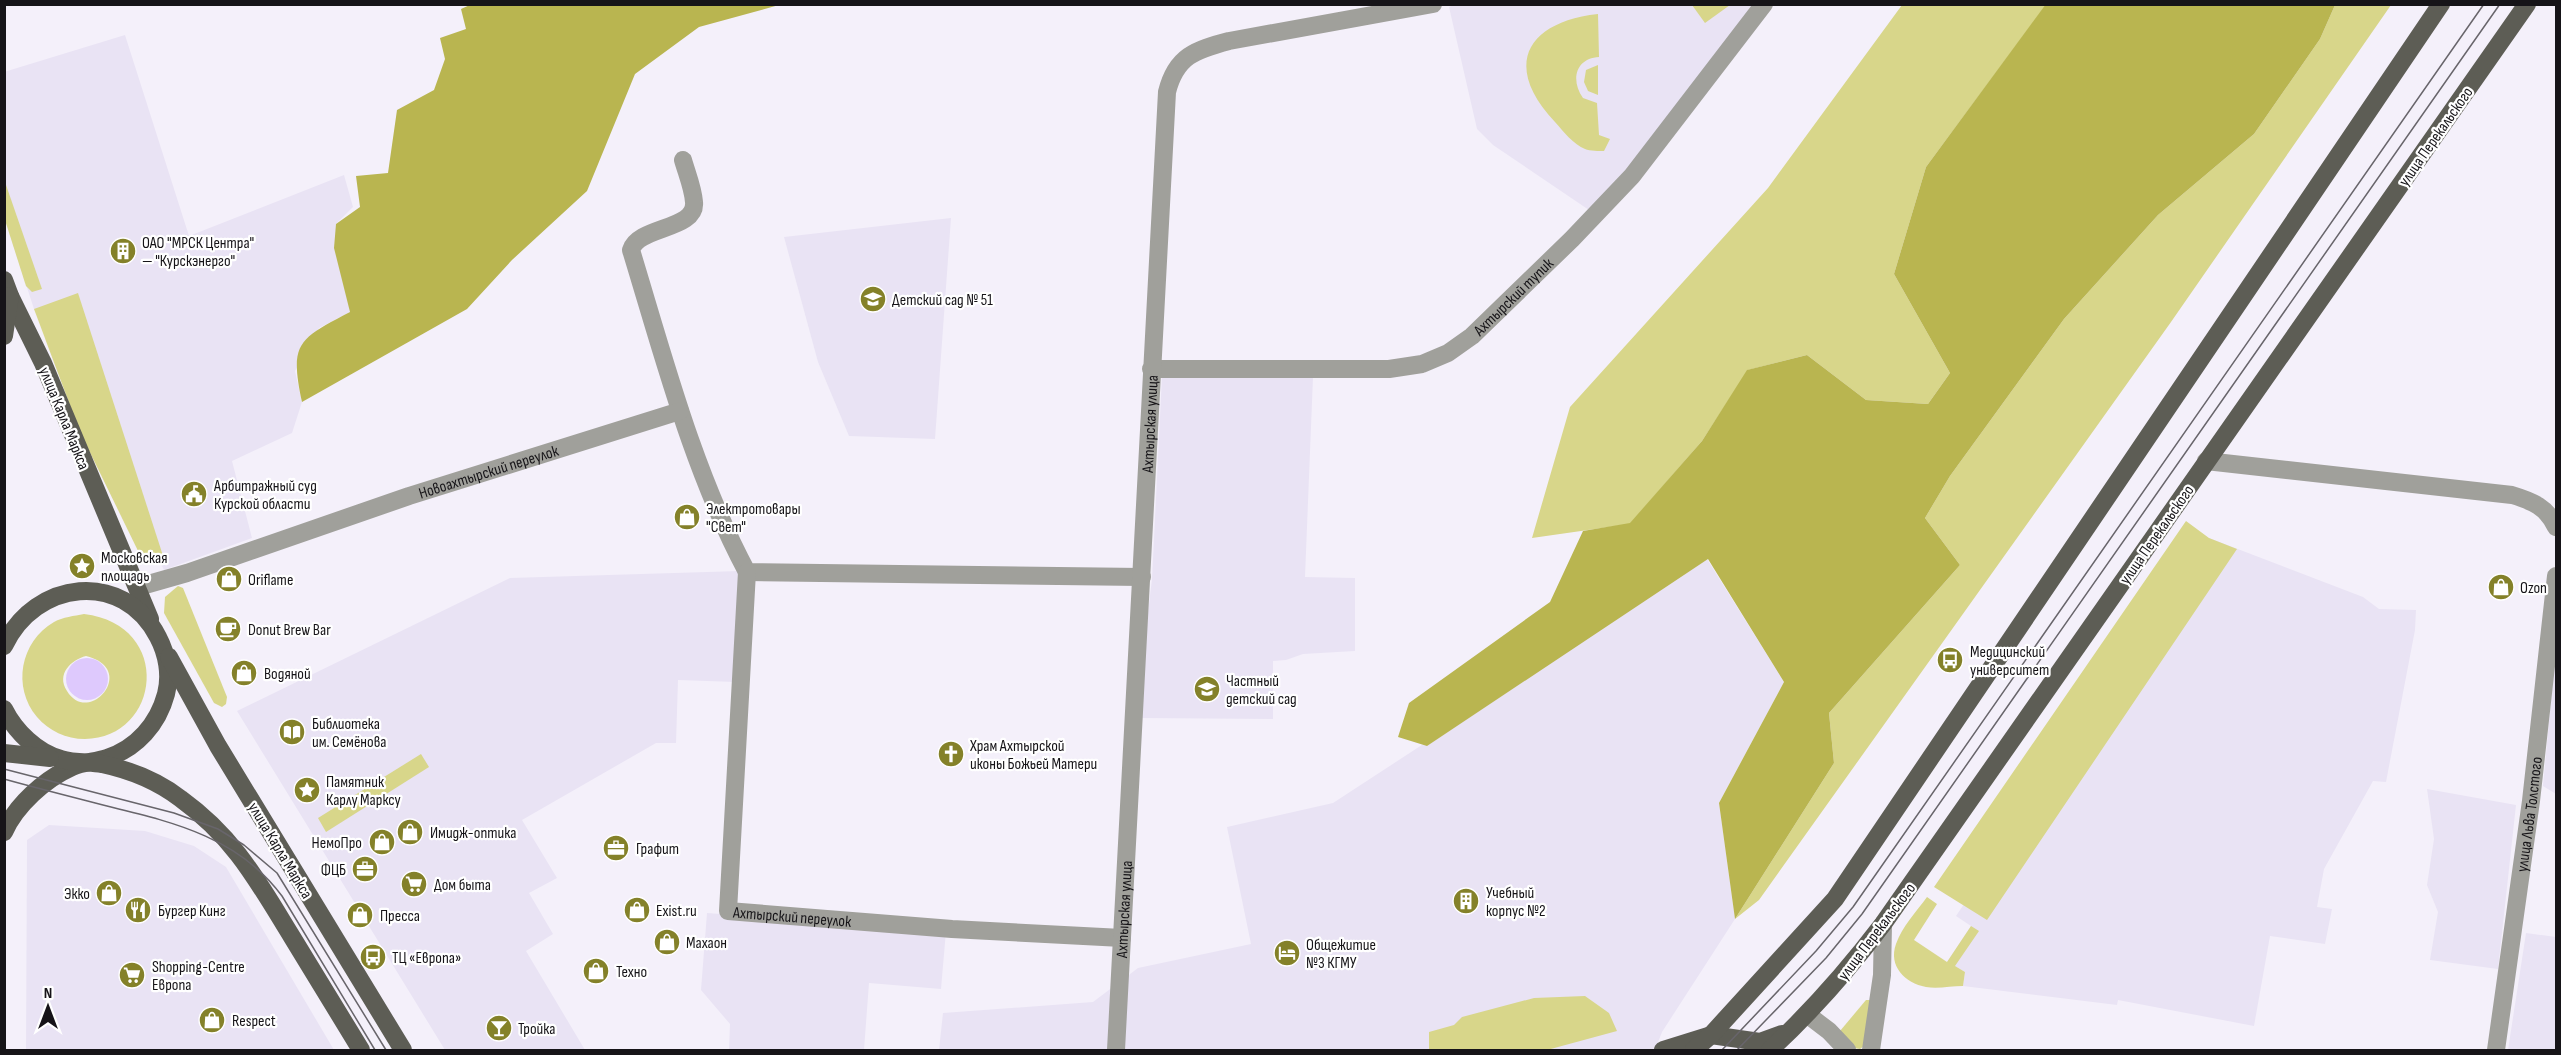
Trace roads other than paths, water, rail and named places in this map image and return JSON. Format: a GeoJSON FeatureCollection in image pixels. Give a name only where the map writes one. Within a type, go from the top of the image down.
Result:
{"type":"FeatureCollection","features":[{"type":"Feature","properties":{"kind":"main road"},"geometry":{"type":"LineString","coordinates":[[1694,1050],[1711,1035],[1835,899],[2441,4]]}},
{"type":"Feature","properties":{"kind":"main road","name":"улица Перекальского"},"geometry":{"type":"LineString","coordinates":[[1770,1050],[1808,1015],[1846,973],[1883,924],[2527,4]]}},
{"type":"Feature","properties":{"kind":"main road"},"geometry":{"type":"LineString","coordinates":[[4,336],[7,288]]}},
{"type":"Feature","properties":{"kind":"main road","name":"улица Карла Маркса"},"geometry":{"type":"LineString","coordinates":[[7,288],[43,363],[70,433],[138,587],[151,624],[218,746],[403,1050]]}},
{"type":"Feature","properties":{"kind":"main road"},"geometry":{"type":"LineString","coordinates":[[4,646],[11,631],[25,614],[53,596],[67,592],[88,591],[110,594],[140,610],[151,624]]}},
{"type":"Feature","properties":{"kind":"main road"},"geometry":{"type":"LineString","coordinates":[[4,753],[85,762],[106,759],[139,740],[152,726],[162,709],[167,691],[168,669],[164,648]]}},
{"type":"Feature","properties":{"kind":"main road"},"geometry":{"type":"LineString","coordinates":[[4,709],[22,735],[40,750],[61,759],[131,772],[168,789],[220,831],[257,880],[361,1050]]}},
{"type":"Feature","properties":{"kind":"main road"},"geometry":{"type":"LineString","coordinates":[[4,832],[21,805],[50,780],[85,762]]}},
{"type":"Feature","properties":{"kind":"main road"},"geometry":{"type":"LineString","coordinates":[[1663,1050],[1711,1035],[1760,1042],[1791,1029],[1808,1015]]}},
{"type":"Feature","properties":{"kind":"street","name":"Ахтырская улица"},"geometry":{"type":"LineString","coordinates":[[1116,1050],[1151,369],[1167,92],[1171,76],[1181,61],[1201,49],[1228,41],[1433,4]]}},
{"type":"Feature","properties":{"kind":"street","name":"Ахтырский тупик"},"geometry":{"type":"LineString","coordinates":[[1151,369],[1389,369],[1422,364],[1448,353],[1472,336],[1572,239],[1632,176],[1764,4]]}},
{"type":"Feature","properties":{"kind":"street"},"geometry":{"type":"LineString","coordinates":[[683,160],[695,204],[692,213],[685,219],[640,238],[633,243],[631,250],[680,411],[724,529],[747,572],[1142,577]]}},
{"type":"Feature","properties":{"kind":"street","name":"Новоахтырский переулок"},"geometry":{"type":"LineString","coordinates":[[138,587],[187,573],[410,496],[680,411]]}},
{"type":"Feature","properties":{"kind":"street"},"geometry":{"type":"LineString","coordinates":[[2206,461],[2512,495],[2534,502],[2551,514],[2556,527]]}},
{"type":"Feature","properties":{"kind":"street","name":"Ахтырский переулок"},"geometry":{"type":"LineString","coordinates":[[747,572],[728,911],[952,929],[1122,938]]}},
{"type":"Feature","properties":{"kind":"street","name":"улица Льва Толстого"},"geometry":{"type":"LineString","coordinates":[[2496,1050],[2531,801],[2556,576]]}},
{"type":"Feature","properties":{"kind":"street"},"geometry":{"type":"LineString","coordinates":[[1871,1050],[1882,975],[1883,924]]}},
{"type":"Feature","properties":{"kind":"street"},"geometry":{"type":"LineString","coordinates":[[1808,1015],[1847,1050]]}},
{"type":"Feature","properties":{"kind":"tram line"},"geometry":{"type":"LineString","coordinates":[[1722,1050],[1816,951],[1853,907],[2484,4]]}},
{"type":"Feature","properties":{"kind":"tram line"},"geometry":{"type":"LineString","coordinates":[[1737,1050],[1826,958],[1862,914],[2500,4]]}},
{"type":"Feature","properties":{"kind":"tram line"},"geometry":{"type":"LineString","coordinates":[[4,769],[174,813],[218,829],[244,845],[277,873],[386,1050]]}},
{"type":"Feature","properties":{"kind":"tram line"},"geometry":{"type":"LineString","coordinates":[[4,779],[183,827],[206,836],[247,860],[282,896],[375,1050]]}},
{"type":"Feature","properties":{"kind":"place","name":"ОАО \"МРСК Центра\" — \"Курскэнерго\""},"geometry":{"type":"Point","coordinates":[123,251]}},
{"type":"Feature","properties":{"kind":"place","name":"Детский сад № 51"},"geometry":{"type":"Point","coordinates":[873,299]}},
{"type":"Feature","properties":{"kind":"place","name":"Арбитражный суд Курской области"},"geometry":{"type":"Point","coordinates":[194,494]}},
{"type":"Feature","properties":{"kind":"place","name":"Электротовары \"Свет\""},"geometry":{"type":"Point","coordinates":[687,517]}},
{"type":"Feature","properties":{"kind":"place","name":"Московская площадь"},"geometry":{"type":"Point","coordinates":[82,566]}},
{"type":"Feature","properties":{"kind":"place","name":"Oriflame"},"geometry":{"type":"Point","coordinates":[229,579]}},
{"type":"Feature","properties":{"kind":"place","name":"Ozon"},"geometry":{"type":"Point","coordinates":[2501,587]}},
{"type":"Feature","properties":{"kind":"place","name":"Donut Brew Bar"},"geometry":{"type":"Point","coordinates":[228,629]}},
{"type":"Feature","properties":{"kind":"place","name":"Медицинский университет"},"geometry":{"type":"Point","coordinates":[1950,660]}},
{"type":"Feature","properties":{"kind":"place","name":"Водяной"},"geometry":{"type":"Point","coordinates":[244,673]}},
{"type":"Feature","properties":{"kind":"place","name":"Частный детский сад"},"geometry":{"type":"Point","coordinates":[1207,689]}},
{"type":"Feature","properties":{"kind":"place","name":"Библиотека им. Семёнова"},"geometry":{"type":"Point","coordinates":[292,732]}},
{"type":"Feature","properties":{"kind":"place","name":"Храм Ахтырской иконы Божьей Матери"},"geometry":{"type":"Point","coordinates":[951,754]}},
{"type":"Feature","properties":{"kind":"place","name":"Памятник Карлу Марксу"},"geometry":{"type":"Point","coordinates":[307,790]}},
{"type":"Feature","properties":{"kind":"place","name":"Имидж-оптика"},"geometry":{"type":"Point","coordinates":[410,832]}},
{"type":"Feature","properties":{"kind":"place","name":"НемоПро"},"geometry":{"type":"Point","coordinates":[382,842]}},
{"type":"Feature","properties":{"kind":"place","name":"Графит"},"geometry":{"type":"Point","coordinates":[616,848]}},
{"type":"Feature","properties":{"kind":"place","name":"ФЦБ"},"geometry":{"type":"Point","coordinates":[365,869]}},
{"type":"Feature","properties":{"kind":"place","name":"Дом быта"},"geometry":{"type":"Point","coordinates":[414,884]}},
{"type":"Feature","properties":{"kind":"place","name":"Экко"},"geometry":{"type":"Point","coordinates":[109,893]}},
{"type":"Feature","properties":{"kind":"place","name":"Учебный корпус №2"},"geometry":{"type":"Point","coordinates":[1466,901]}},
{"type":"Feature","properties":{"kind":"place","name":"Бургер Кинг"},"geometry":{"type":"Point","coordinates":[138,910]}},
{"type":"Feature","properties":{"kind":"place","name":"Exist.ru"},"geometry":{"type":"Point","coordinates":[637,910]}},
{"type":"Feature","properties":{"kind":"place","name":"Пресса"},"geometry":{"type":"Point","coordinates":[360,915]}},
{"type":"Feature","properties":{"kind":"place","name":"Махаон"},"geometry":{"type":"Point","coordinates":[667,942]}},
{"type":"Feature","properties":{"kind":"place","name":"Общежитие №3 КГМУ"},"geometry":{"type":"Point","coordinates":[1287,953]}},
{"type":"Feature","properties":{"kind":"place","name":"ТЦ «Европа»"},"geometry":{"type":"Point","coordinates":[373,957]}},
{"type":"Feature","properties":{"kind":"place","name":"Техно"},"geometry":{"type":"Point","coordinates":[596,971]}},
{"type":"Feature","properties":{"kind":"place","name":"Shopping-Centre Европа"},"geometry":{"type":"Point","coordinates":[132,975]}},
{"type":"Feature","properties":{"kind":"place","name":"Respect"},"geometry":{"type":"Point","coordinates":[212,1020]}},
{"type":"Feature","properties":{"kind":"place","name":"Тройка"},"geometry":{"type":"Point","coordinates":[499,1028]}}]}
